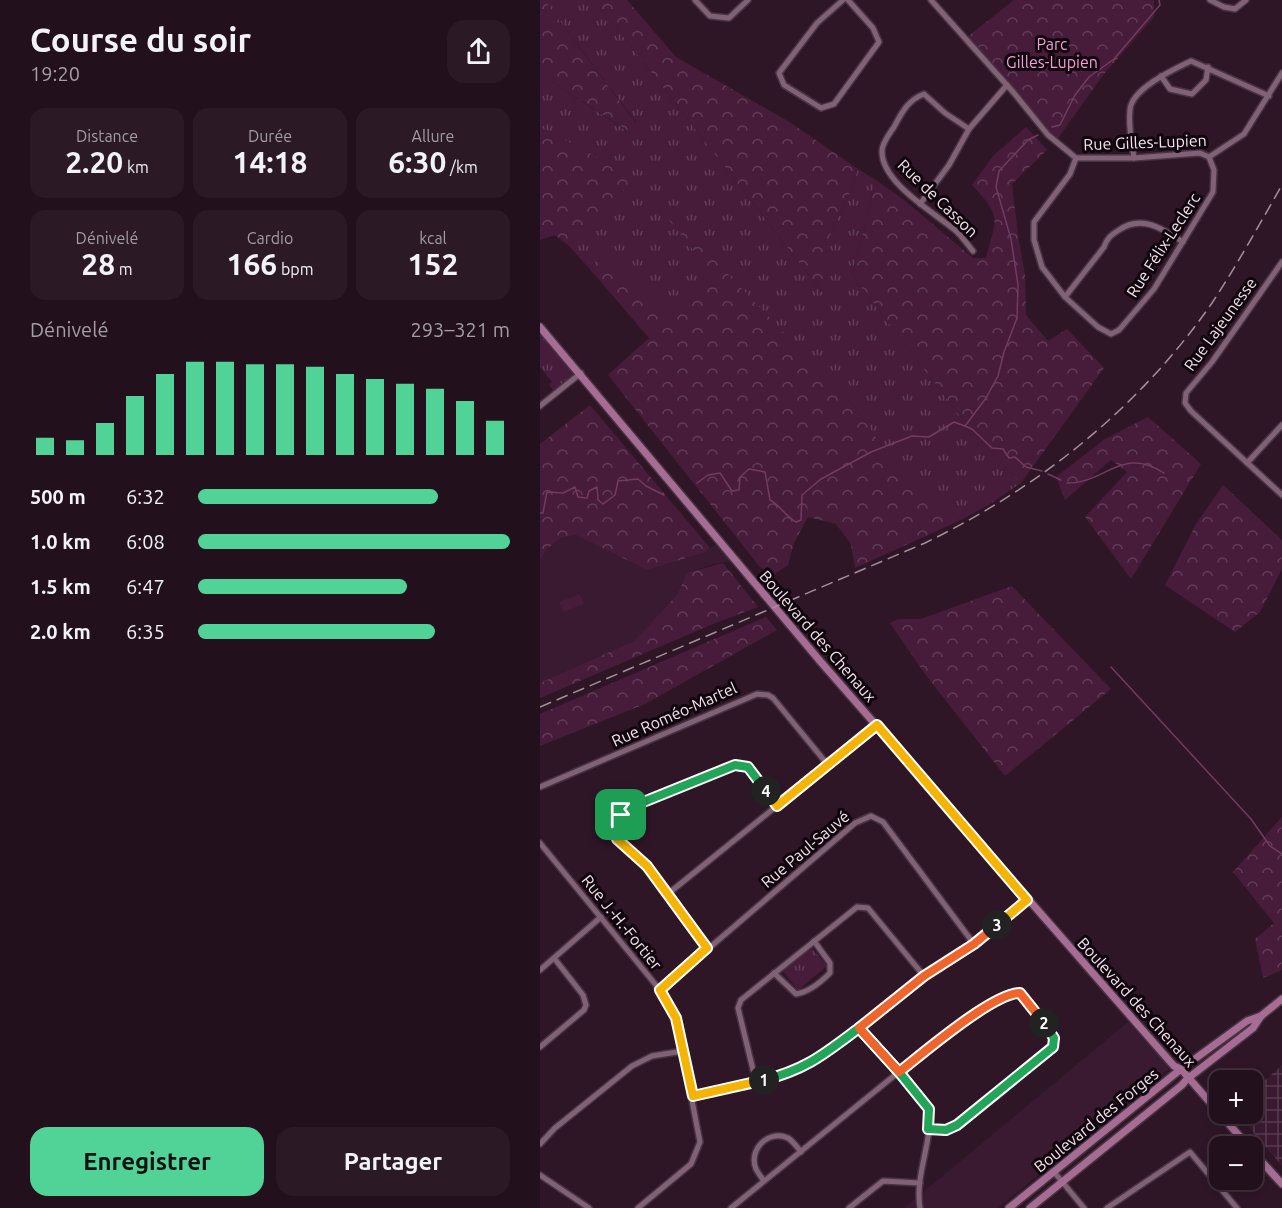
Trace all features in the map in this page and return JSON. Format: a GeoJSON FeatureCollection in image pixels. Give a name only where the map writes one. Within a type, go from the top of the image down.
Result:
{"type":"FeatureCollection","features":[{"type":"Feature","properties":{"kind":"main road","name":"Boulevard des Chenaux"},"geometry":{"type":"LineString","coordinates":[[540,327],[790,626],[1027,900],[1239,1136]]}},
{"type":"Feature","properties":{"kind":"main road","name":"Boulevard des Forges"},"geometry":{"type":"LineString","coordinates":[[1030,1208],[1253,1028],[1261,1016],[1282,999]]}},
{"type":"Feature","properties":{"kind":"main road","name":"Boulevard des Forges"},"geometry":{"type":"LineString","coordinates":[[1009,1208],[1181,1070],[1247,1021],[1261,1016]]}},
{"type":"Feature","properties":{"kind":"main road"},"geometry":{"type":"LineString","coordinates":[[1263,1163],[1282,1185]]}},
{"type":"Feature","properties":{"kind":"street"},"geometry":{"type":"LineString","coordinates":[[695,0],[710,16],[729,18],[748,0]]}},
{"type":"Feature","properties":{"kind":"street"},"geometry":{"type":"LineString","coordinates":[[845,0],[873,28],[879,42],[834,104],[821,108],[784,86],[779,73],[817,23],[845,0]]}},
{"type":"Feature","properties":{"kind":"street","name":"Rue Gilles-Lupien"},"geometry":{"type":"LineString","coordinates":[[931,0],[1048,135],[1076,158],[1134,158],[1200,153],[1209,157],[1244,134],[1282,74]]}},
{"type":"Feature","properties":{"kind":"street"},"geometry":{"type":"LineString","coordinates":[[1210,0],[1224,7],[1235,9],[1246,0]]}},
{"type":"Feature","properties":{"kind":"street"},"geometry":{"type":"LineString","coordinates":[[1134,158],[1130,109],[1133,100],[1161,76],[1191,61],[1269,96]]}},
{"type":"Feature","properties":{"kind":"street"},"geometry":{"type":"LineString","coordinates":[[1161,76],[1170,89],[1191,94],[1206,80],[1208,67]]}},
{"type":"Feature","properties":{"kind":"street"},"geometry":{"type":"LineString","coordinates":[[920,204],[949,165],[969,129],[1007,85]]}},
{"type":"Feature","properties":{"kind":"street","name":"Rue de Casson"},"geometry":{"type":"LineString","coordinates":[[969,129],[945,113],[924,94],[914,98],[904,109],[882,149],[884,164],[892,177],[920,204],[957,232],[973,251]]}},
{"type":"Feature","properties":{"kind":"street","name":"Rue Félix-Leclerc"},"geometry":{"type":"LineString","coordinates":[[1076,158],[1070,174],[1034,222],[1034,240],[1042,267],[1065,297],[1098,327],[1111,334],[1119,330],[1154,289],[1213,192],[1214,170],[1209,157]]}},
{"type":"Feature","properties":{"kind":"street"},"geometry":{"type":"LineString","coordinates":[[1065,297],[1104,247],[1107,239],[1125,226],[1145,222],[1159,226],[1183,242]]}},
{"type":"Feature","properties":{"kind":"street","name":"Rue Lajeunesse"},"geometry":{"type":"LineString","coordinates":[[1248,463],[1191,411],[1185,403],[1186,393],[1212,362],[1282,262]]}},
{"type":"Feature","properties":{"kind":"street"},"geometry":{"type":"LineString","coordinates":[[540,406],[581,374]]}},
{"type":"Feature","properties":{"kind":"street"},"geometry":{"type":"LineString","coordinates":[[1282,425],[1248,463],[1282,495]]}},
{"type":"Feature","properties":{"kind":"street","name":"Rue Roméo-Martel"},"geometry":{"type":"LineString","coordinates":[[540,787],[751,694],[768,695],[773,698],[828,765]]}},
{"type":"Feature","properties":{"kind":"street"},"geometry":{"type":"LineString","coordinates":[[669,893],[877,725]]}},
{"type":"Feature","properties":{"kind":"street"},"geometry":{"type":"LineString","coordinates":[[707,948],[669,893],[647,866],[617,839],[615,829],[621,815],[631,807],[730,766],[739,765],[748,767],[752,771],[777,806]]}},
{"type":"Feature","properties":{"kind":"street","name":"Rue Paul-Sauvé"},"geometry":{"type":"LineString","coordinates":[[660,990],[855,823],[871,816],[883,822],[974,944]]}},
{"type":"Feature","properties":{"kind":"street","name":"Rue J.-H.-Fortier"},"geometry":{"type":"LineString","coordinates":[[540,843],[660,990],[676,1018],[693,1096],[700,1142],[691,1164],[638,1208]]}},
{"type":"Feature","properties":{"kind":"street"},"geometry":{"type":"LineString","coordinates":[[693,1096],[785,1074],[811,1063],[924,976],[974,944],[1027,900]]}},
{"type":"Feature","properties":{"kind":"street"},"geometry":{"type":"LineString","coordinates":[[756,1082],[738,1008],[741,1000],[858,907],[867,908],[924,976]]}},
{"type":"Feature","properties":{"kind":"street"},"geometry":{"type":"LineString","coordinates":[[540,970],[601,917]]}},
{"type":"Feature","properties":{"kind":"street"},"geometry":{"type":"LineString","coordinates":[[774,973],[796,994],[806,993],[826,977],[830,973],[830,963],[814,940]]}},
{"type":"Feature","properties":{"kind":"street"},"geometry":{"type":"LineString","coordinates":[[540,1047],[584,1010],[586,1005],[583,995],[554,958]]}},
{"type":"Feature","properties":{"kind":"street"},"geometry":{"type":"LineString","coordinates":[[731,1208],[953,1028],[1006,995],[1020,993],[1050,1030],[1054,1038],[1053,1047],[957,1125],[946,1130],[928,1129]]}},
{"type":"Feature","properties":{"kind":"street"},"geometry":{"type":"LineString","coordinates":[[859,1028],[929,1109],[920,1183],[920,1208]]}},
{"type":"Feature","properties":{"kind":"street"},"geometry":{"type":"LineString","coordinates":[[540,1144],[555,1128],[632,1066],[652,1056],[683,1051]]}},
{"type":"Feature","properties":{"kind":"street"},"geometry":{"type":"LineString","coordinates":[[764,1181],[756,1170],[754,1158],[760,1143],[768,1137],[781,1136],[790,1139],[801,1152]]}},
{"type":"Feature","properties":{"kind":"street"},"geometry":{"type":"LineString","coordinates":[[1107,1208],[1190,1152],[1237,1208]]}},
{"type":"Feature","properties":{"kind":"street"},"geometry":{"type":"LineString","coordinates":[[1054,1172],[1084,1208]]}},
{"type":"Feature","properties":{"kind":"street"},"geometry":{"type":"LineString","coordinates":[[540,1175],[589,1208]]}},
{"type":"Feature","properties":{"kind":"street"},"geometry":{"type":"LineString","coordinates":[[849,1208],[882,1181],[920,1183]]}},
{"type":"Feature","properties":{"kind":"shaded area"},"geometry":{"type":"Polygon","coordinates":[[[576,535],[647,570],[706,552],[718,542],[733,561],[714,564],[687,573],[677,595],[634,641],[540,683],[540,560],[547,549],[561,538],[576,535]]]}},
{"type":"Feature","properties":{"kind":"shaded area"},"geometry":{"type":"Polygon","coordinates":[[[1128,1022],[1170,1068],[998,1208],[904,1208],[1128,1022]]]}},
{"type":"Feature","properties":{"kind":"shaded area"},"geometry":{"type":"Polygon","coordinates":[[[1282,1065],[1282,1166],[1263,1144],[1263,1136],[1257,1136],[1246,1124],[1263,1124],[1263,1082],[1282,1065]]]}},
{"type":"Feature","properties":{"kind":"green space"},"geometry":{"type":"Polygon","coordinates":[[[540,0],[544,0],[636,123],[628,131],[540,74],[540,0]]]}},
{"type":"Feature","properties":{"kind":"green space"},"geometry":{"type":"Polygon","coordinates":[[[544,0],[595,0],[822,292],[826,245],[858,169],[876,180],[852,275],[979,441],[1021,483],[961,520],[918,484],[886,452],[855,407],[642,185],[711,272],[669,311],[601,257],[589,268],[569,246],[634,177],[540,127],[540,74],[627,131],[636,122],[544,0]]]}},
{"type":"Feature","properties":{"kind":"green space"},"geometry":{"type":"Polygon","coordinates":[[[595,0],[627,0],[676,57],[791,123],[858,169],[826,245],[823,293],[595,0]]]}},
{"type":"Feature","properties":{"kind":"green space","name":"Parc Gilles-Lupien"},"geometry":{"type":"Polygon","coordinates":[[[1014,0],[1154,0],[1154,17],[1104,74],[1056,141],[966,38],[1014,0]]]}},
{"type":"Feature","properties":{"kind":"green space"},"geometry":{"type":"Polygon","coordinates":[[[540,127],[635,177],[855,407],[886,452],[918,484],[961,520],[855,568],[851,544],[836,524],[808,517],[794,543],[788,565],[773,575],[760,567],[608,375],[649,338],[589,268],[601,256],[669,311],[711,272],[635,178],[569,246],[555,235],[540,240],[540,127]]]}},
{"type":"Feature","properties":{"kind":"green space"},"geometry":{"type":"Polygon","coordinates":[[[1026,127],[1047,150],[1012,184],[1025,275],[1026,315],[1048,341],[1067,329],[1104,368],[1021,483],[979,441],[852,275],[876,180],[904,200],[973,258],[986,258],[994,226],[993,212],[972,185],[994,155],[1026,127]]]}},
{"type":"Feature","properties":{"kind":"green space"},"geometry":{"type":"Polygon","coordinates":[[[540,327],[581,373],[556,393],[549,385],[552,382],[540,367],[540,327]]]}},
{"type":"Feature","properties":{"kind":"green space"},"geometry":{"type":"Polygon","coordinates":[[[590,405],[710,548],[706,552],[647,570],[576,535],[561,538],[547,549],[540,560],[540,444],[590,405]]]}},
{"type":"Feature","properties":{"kind":"green space"},"geometry":{"type":"Polygon","coordinates":[[[1148,417],[1201,464],[1131,579],[1085,517],[1127,472],[1111,460],[1065,500],[1056,477],[1105,439],[1148,417]]]}},
{"type":"Feature","properties":{"kind":"green space"},"geometry":{"type":"Polygon","coordinates":[[[1223,485],[1282,540],[1282,569],[1260,612],[1235,632],[1165,585],[1196,524],[1223,485]]]}},
{"type":"Feature","properties":{"kind":"green space"},"geometry":{"type":"Polygon","coordinates":[[[723,563],[758,607],[540,698],[540,683],[634,641],[677,595],[687,573],[723,563]]]}},
{"type":"Feature","properties":{"kind":"green space"},"geometry":{"type":"Polygon","coordinates":[[[1012,586],[1111,689],[1005,776],[925,674],[890,623],[898,619],[921,619],[1012,586]]]}},
{"type":"Feature","properties":{"kind":"green space"},"geometry":{"type":"Polygon","coordinates":[[[580,594],[584,604],[563,612],[559,602],[580,594]]]}},
{"type":"Feature","properties":{"kind":"green space"},"geometry":{"type":"Polygon","coordinates":[[[766,617],[777,630],[645,704],[540,746],[540,714],[766,617]]]}},
{"type":"Feature","properties":{"kind":"green space"},"geometry":{"type":"Polygon","coordinates":[[[1282,817],[1282,970],[1263,978],[1255,939],[1274,923],[1233,872],[1282,817]]]}},
{"type":"Feature","properties":{"kind":"green space"},"geometry":{"type":"Polygon","coordinates":[[[812,948],[827,966],[798,990],[783,971],[812,948]]]}},
{"type":"Feature","properties":{"kind":"waterway"},"geometry":{"type":"LineString","coordinates":[[1052,127],[1060,125],[1075,95],[1089,77],[1114,59],[1160,5],[1159,0]]}},
{"type":"Feature","properties":{"kind":"waterway"},"geometry":{"type":"LineString","coordinates":[[697,483],[708,475],[720,473],[732,491],[739,490],[740,477],[749,469],[765,472],[770,500],[796,522],[801,520],[802,495],[821,479],[871,452],[912,436],[929,437],[954,422],[965,426],[986,398],[998,376],[1017,318],[1018,285],[1011,239],[996,187],[999,171],[1028,140],[1038,135]]}},
{"type":"Feature","properties":{"kind":"waterway"},"geometry":{"type":"LineString","coordinates":[[965,426],[972,429],[992,448],[1003,449],[1009,458],[1015,457],[1026,467],[1042,471]]}},
{"type":"Feature","properties":{"kind":"waterway"},"geometry":{"type":"LineString","coordinates":[[1067,483],[1080,482],[1125,464],[1149,465],[1164,473]]}},
{"type":"Feature","properties":{"kind":"waterway"},"geometry":{"type":"LineString","coordinates":[[1048,474],[1061,480]]}},
{"type":"Feature","properties":{"kind":"waterway"},"geometry":{"type":"LineString","coordinates":[[540,513],[543,513],[547,492],[563,493],[575,487],[578,497],[587,498],[589,491],[597,487],[598,500],[603,504],[615,495],[618,481],[638,479],[664,495]]}},
{"type":"Feature","properties":{"kind":"waterway"},"geometry":{"type":"LineString","coordinates":[[1111,667],[1251,819],[1270,846],[1282,854]]}},
{"type":"Feature","properties":{"kind":"railway"},"geometry":{"type":"LineString","coordinates":[[540,707],[925,543],[1008,497],[1047,470],[1119,410],[1153,377],[1183,341],[1221,289],[1282,185]]}},
{"type":"Feature","properties":{"kind":"route"},"geometry":{"type":"LineString","coordinates":[[621,815],[616,823],[617,839],[647,866],[669,893],[707,948],[660,990],[676,1018],[693,1096],[785,1074],[818,1059],[859,1028],[929,1109],[928,1129],[946,1130],[957,1125],[1053,1047],[1054,1038],[1050,1030],[1020,993],[1006,995],[953,1028],[899,1072],[859,1028],[924,976],[974,944],[1027,900],[877,725],[777,806],[752,771],[748,767],[739,765],[730,766],[631,807],[621,815]]}}]}
